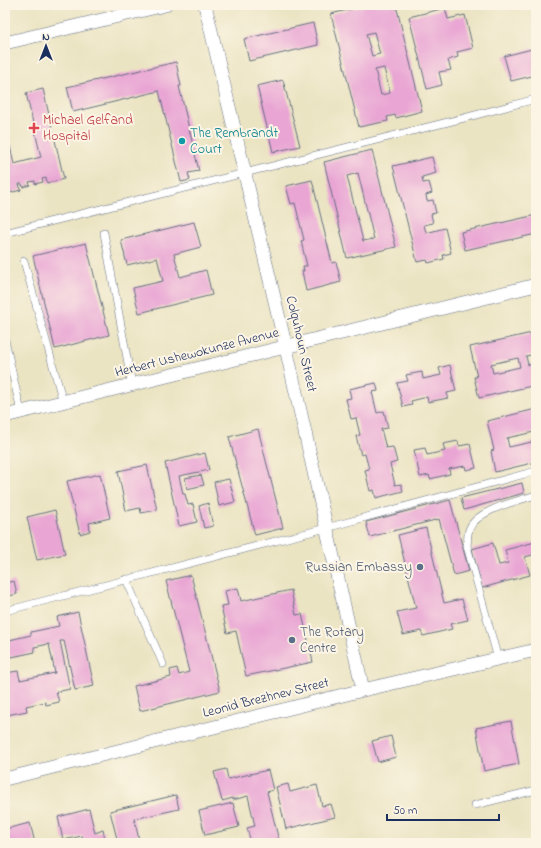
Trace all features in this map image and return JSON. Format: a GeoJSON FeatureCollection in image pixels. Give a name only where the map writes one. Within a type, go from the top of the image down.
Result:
{"type":"FeatureCollection","features":[{"type":"Feature","properties":{"kind":"street"},"geometry":{"type":"LineString","coordinates":[[5,43],[165,5]]}},
{"type":"Feature","properties":{"kind":"street","name":"Colquhoun Street"},"geometry":{"type":"LineString","coordinates":[[205,5],[286,348],[363,690]]}},
{"type":"Feature","properties":{"kind":"street","name":"Herbert Ushewokunze Avenue"},"geometry":{"type":"LineString","coordinates":[[5,416],[286,348],[536,285]]}},
{"type":"Feature","properties":{"kind":"street","name":"Leonid Brezhnev Street"},"geometry":{"type":"LineString","coordinates":[[5,779],[363,690],[536,650]]}},
{"type":"Feature","properties":{"kind":"lane"},"geometry":{"type":"LineString","coordinates":[[5,233],[536,99]]}},
{"type":"Feature","properties":{"kind":"lane"},"geometry":{"type":"LineString","coordinates":[[104,233],[132,385]]}},
{"type":"Feature","properties":{"kind":"lane"},"geometry":{"type":"LineString","coordinates":[[24,261],[63,402]]}},
{"type":"Feature","properties":{"kind":"lane"},"geometry":{"type":"LineString","coordinates":[[5,340],[8,366],[21,412]]}},
{"type":"Feature","properties":{"kind":"lane"},"geometry":{"type":"LineString","coordinates":[[5,610],[326,528],[536,471]]}},
{"type":"Feature","properties":{"kind":"lane"},"geometry":{"type":"LineString","coordinates":[[498,659],[468,546],[469,530],[474,520],[483,513],[536,495]]}},
{"type":"Feature","properties":{"kind":"lane"},"geometry":{"type":"LineString","coordinates":[[126,579],[164,664]]}},
{"type":"Feature","properties":{"kind":"lane"},"geometry":{"type":"LineString","coordinates":[[475,805],[536,790]]}},
{"type":"Feature","properties":{"kind":"building"},"geometry":{"type":"Polygon","coordinates":[[[367,5],[396,5],[422,111],[396,118],[395,115],[387,117],[388,121],[359,127],[331,14],[367,5]],[[374,32],[366,34],[372,56],[380,54],[374,32]],[[384,68],[375,70],[381,95],[390,93],[384,68]]]}},
{"type":"Feature","properties":{"kind":"building"},"geometry":{"type":"Polygon","coordinates":[[[445,8],[448,19],[465,15],[473,48],[457,52],[458,57],[448,60],[451,70],[439,72],[442,85],[427,89],[409,17],[445,8]]]}},
{"type":"Feature","properties":{"kind":"building"},"geometry":{"type":"Polygon","coordinates":[[[313,23],[318,45],[249,61],[244,39],[313,23]]]}},
{"type":"Feature","properties":{"kind":"building"},"geometry":{"type":"Polygon","coordinates":[[[536,48],[536,75],[511,81],[504,56],[536,48]]]}},
{"type":"Feature","properties":{"kind":"building","name":"The Rembrandt Court"},"geometry":{"type":"Polygon","coordinates":[[[176,62],[181,86],[179,86],[199,171],[188,173],[190,180],[181,182],[159,91],[73,112],[67,87],[176,62]]]}},
{"type":"Feature","properties":{"kind":"building"},"geometry":{"type":"Polygon","coordinates":[[[283,80],[300,146],[273,152],[257,86],[283,80]]]}},
{"type":"Feature","properties":{"kind":"building"},"geometry":{"type":"Polygon","coordinates":[[[43,89],[64,179],[47,183],[46,178],[42,179],[43,182],[35,184],[35,181],[29,182],[30,185],[23,187],[22,184],[19,184],[21,190],[5,194],[5,147],[10,146],[14,164],[41,157],[26,93],[43,89]]]}},
{"type":"Feature","properties":{"kind":"building"},"geometry":{"type":"Polygon","coordinates":[[[372,150],[396,247],[347,258],[324,162],[372,150]],[[358,173],[347,176],[363,241],[374,239],[358,173]]]}},
{"type":"Feature","properties":{"kind":"building"},"geometry":{"type":"Polygon","coordinates":[[[432,157],[436,173],[422,177],[423,183],[429,182],[432,193],[426,195],[427,201],[433,200],[436,213],[431,214],[433,223],[424,225],[426,233],[445,228],[451,253],[443,255],[444,259],[428,263],[427,260],[417,262],[393,166],[432,157]]]}},
{"type":"Feature","properties":{"kind":"building"},"geometry":{"type":"Polygon","coordinates":[[[312,180],[332,263],[336,262],[341,282],[306,291],[302,271],[304,271],[303,266],[307,266],[301,241],[304,240],[295,203],[291,204],[286,186],[312,180]]]}},
{"type":"Feature","properties":{"kind":"building"},"geometry":{"type":"Polygon","coordinates":[[[536,215],[536,234],[465,250],[461,232],[536,215]]]}},
{"type":"Feature","properties":{"kind":"building"},"geometry":{"type":"Polygon","coordinates":[[[194,222],[201,247],[174,254],[180,277],[206,270],[212,295],[139,313],[133,288],[163,281],[157,258],[127,265],[121,240],[194,222]]]}},
{"type":"Feature","properties":{"kind":"building"},"geometry":{"type":"Polygon","coordinates":[[[86,243],[109,335],[55,349],[33,256],[86,243]]]}},
{"type":"Feature","properties":{"kind":"building"},"geometry":{"type":"Polygon","coordinates":[[[536,332],[536,354],[526,356],[528,365],[536,363],[536,385],[479,398],[474,377],[477,377],[470,347],[536,332]],[[518,358],[491,364],[493,373],[520,367],[518,358]]]}},
{"type":"Feature","properties":{"kind":"building"},"geometry":{"type":"Polygon","coordinates":[[[450,365],[456,391],[447,393],[448,398],[428,402],[427,397],[411,401],[412,405],[403,407],[397,383],[408,381],[406,375],[422,372],[423,379],[441,375],[439,368],[450,365]]]}},
{"type":"Feature","properties":{"kind":"building"},"geometry":{"type":"Polygon","coordinates":[[[376,383],[378,391],[372,392],[377,413],[384,411],[388,428],[381,429],[386,448],[393,447],[397,462],[390,464],[395,485],[401,484],[403,491],[376,498],[374,490],[370,491],[365,470],[369,469],[365,454],[361,455],[356,436],[360,435],[356,418],[351,419],[346,399],[351,398],[349,389],[376,383]]]}},
{"type":"Feature","properties":{"kind":"building"},"geometry":{"type":"Polygon","coordinates":[[[536,409],[536,438],[534,432],[507,438],[509,447],[536,441],[536,462],[495,472],[491,451],[494,450],[487,421],[536,409]]]}},
{"type":"Feature","properties":{"kind":"building"},"geometry":{"type":"Polygon","coordinates":[[[258,429],[283,528],[255,535],[229,437],[258,429]]]}},
{"type":"Feature","properties":{"kind":"building"},"geometry":{"type":"Polygon","coordinates":[[[458,441],[459,446],[470,444],[476,468],[466,470],[465,466],[449,469],[450,474],[430,479],[429,475],[420,477],[414,450],[425,448],[427,455],[445,451],[443,444],[458,441]]]}},
{"type":"Feature","properties":{"kind":"building"},"geometry":{"type":"Polygon","coordinates":[[[205,453],[209,470],[179,476],[183,494],[185,494],[188,505],[193,504],[197,522],[179,526],[165,463],[205,453]]]}},
{"type":"Feature","properties":{"kind":"building"},"geometry":{"type":"Polygon","coordinates":[[[147,465],[157,510],[141,513],[140,508],[126,511],[118,471],[147,465]]]}},
{"type":"Feature","properties":{"kind":"building"},"geometry":{"type":"Polygon","coordinates":[[[100,474],[110,518],[89,523],[90,531],[80,534],[67,481],[100,474]]]}},
{"type":"Feature","properties":{"kind":"building"},"geometry":{"type":"Polygon","coordinates":[[[201,475],[204,485],[187,489],[185,478],[201,475]]]}},
{"type":"Feature","properties":{"kind":"building"},"geometry":{"type":"Polygon","coordinates":[[[229,479],[235,502],[219,506],[214,482],[229,479]]]}},
{"type":"Feature","properties":{"kind":"building"},"geometry":{"type":"Polygon","coordinates":[[[522,483],[524,493],[464,510],[461,498],[522,483]]]}},
{"type":"Feature","properties":{"kind":"building"},"geometry":{"type":"Polygon","coordinates":[[[450,500],[469,571],[454,575],[439,519],[370,537],[366,522],[450,500]]]}},
{"type":"Feature","properties":{"kind":"building"},"geometry":{"type":"Polygon","coordinates":[[[208,503],[213,526],[204,528],[199,506],[208,503]]]}},
{"type":"Feature","properties":{"kind":"building"},"geometry":{"type":"Polygon","coordinates":[[[55,510],[65,554],[37,560],[27,517],[55,510]]]}},
{"type":"Feature","properties":{"kind":"building","name":"Russian Embassy"},"geometry":{"type":"Polygon","coordinates":[[[426,528],[444,603],[462,599],[468,620],[450,624],[452,629],[423,636],[421,631],[403,635],[397,612],[416,608],[398,535],[426,528]]]}},
{"type":"Feature","properties":{"kind":"building"},"geometry":{"type":"Polygon","coordinates":[[[535,542],[536,554],[525,557],[530,575],[482,588],[472,549],[493,543],[499,565],[508,563],[505,550],[535,542]]]}},
{"type":"Feature","properties":{"kind":"building"},"geometry":{"type":"Polygon","coordinates":[[[191,575],[220,691],[140,711],[134,686],[171,677],[170,670],[177,668],[179,675],[189,672],[166,581],[191,575]]]}},
{"type":"Feature","properties":{"kind":"building"},"geometry":{"type":"Polygon","coordinates":[[[14,581],[17,594],[5,597],[5,583],[14,581]]]}},
{"type":"Feature","properties":{"kind":"building"},"geometry":{"type":"Polygon","coordinates":[[[238,588],[241,601],[291,590],[296,615],[302,614],[313,662],[246,676],[236,631],[227,633],[221,606],[228,605],[225,591],[238,588]]]}},
{"type":"Feature","properties":{"kind":"building"},"geometry":{"type":"Polygon","coordinates":[[[78,612],[94,686],[75,690],[64,641],[60,641],[70,689],[56,692],[59,702],[46,705],[45,702],[26,706],[27,711],[7,715],[5,704],[5,673],[18,671],[20,680],[55,673],[49,644],[34,647],[35,652],[7,658],[5,641],[31,635],[31,632],[59,626],[57,617],[78,612]]]}},
{"type":"Feature","properties":{"kind":"building"},"geometry":{"type":"Polygon","coordinates":[[[511,721],[519,764],[484,771],[476,728],[511,721]]]}},
{"type":"Feature","properties":{"kind":"building"},"geometry":{"type":"Polygon","coordinates":[[[391,736],[396,757],[378,762],[372,741],[391,736]]]}},
{"type":"Feature","properties":{"kind":"building"},"geometry":{"type":"Polygon","coordinates":[[[226,769],[228,779],[268,770],[273,790],[267,792],[279,841],[272,843],[251,843],[247,828],[255,826],[248,796],[222,801],[214,772],[226,769]]]}},
{"type":"Feature","properties":{"kind":"building"},"geometry":{"type":"Polygon","coordinates":[[[288,784],[290,792],[317,785],[322,806],[331,804],[335,817],[286,829],[276,787],[288,784]]]}},
{"type":"Feature","properties":{"kind":"building"},"geometry":{"type":"Polygon","coordinates":[[[176,795],[179,809],[134,819],[140,843],[118,843],[110,811],[176,795]]]}},
{"type":"Feature","properties":{"kind":"building"},"geometry":{"type":"Polygon","coordinates":[[[233,803],[239,827],[205,835],[199,811],[233,803]]]}},
{"type":"Feature","properties":{"kind":"building"},"geometry":{"type":"Polygon","coordinates":[[[89,809],[95,833],[103,830],[106,843],[78,843],[84,841],[82,836],[63,840],[58,817],[89,809]]]}},
{"type":"Feature","properties":{"kind":"building"},"geometry":{"type":"Polygon","coordinates":[[[30,823],[35,843],[5,843],[5,829],[30,823]]]}},
{"type":"Feature","properties":{"kind":"place","name":"Michael Gelfand Hospital"},"geometry":{"type":"Point","coordinates":[34,128]}},
{"type":"Feature","properties":{"kind":"place","name":"The Rembrandt Court"},"geometry":{"type":"Point","coordinates":[182,141]}},
{"type":"Feature","properties":{"kind":"place","name":"Russian Embassy"},"geometry":{"type":"Point","coordinates":[420,567]}},
{"type":"Feature","properties":{"kind":"place","name":"The Rotary Centre"},"geometry":{"type":"Point","coordinates":[292,640]}}]}
